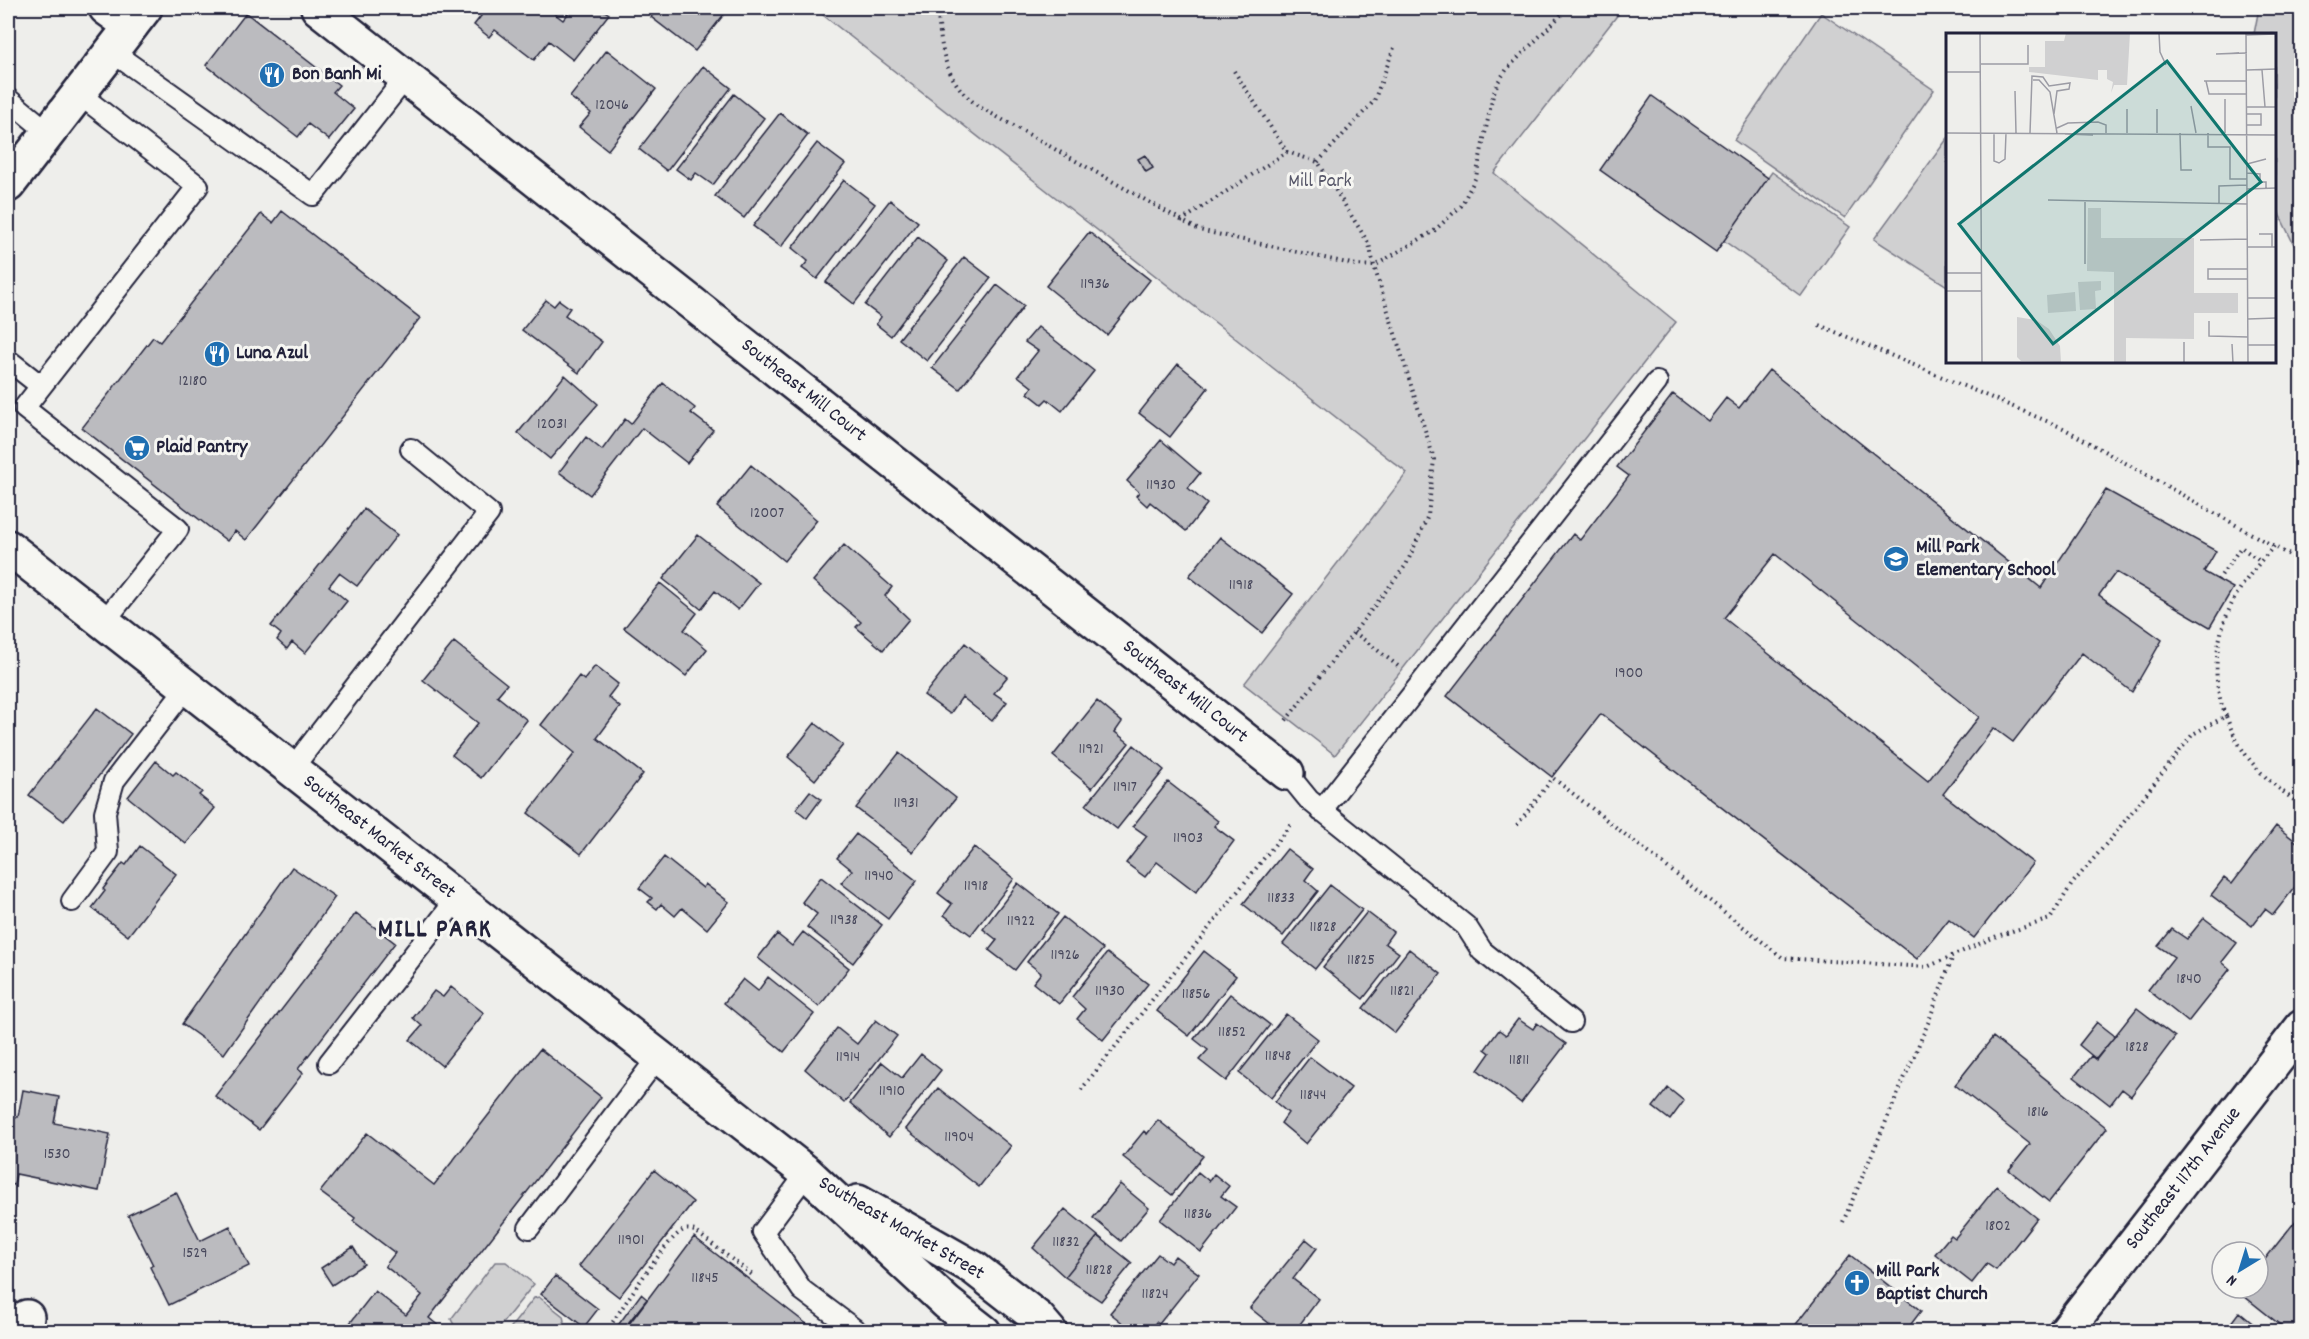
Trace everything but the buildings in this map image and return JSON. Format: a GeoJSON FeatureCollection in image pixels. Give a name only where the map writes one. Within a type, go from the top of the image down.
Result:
{"type":"FeatureCollection","features":[{"type":"Feature","properties":{"kind":"street","name":"Southeast Mill Court"},"geometry":{"type":"LineString","coordinates":[[329,11],[406,77],[1287,773]]}},
{"type":"Feature","properties":{"kind":"street"},"geometry":{"type":"LineString","coordinates":[[8,185],[79,93],[123,23]]}},
{"type":"Feature","properties":{"kind":"street","name":"Southeast Market Street"},"geometry":{"type":"LineString","coordinates":[[8,548],[807,1173],[947,1302],[984,1332]]}},
{"type":"Feature","properties":{"kind":"street","name":"Southeast 117th Avenue"},"geometry":{"type":"LineString","coordinates":[[2065,1332],[2301,1027]]}},
{"type":"Feature","properties":{"kind":"street","name":"Southeast Market Street"},"geometry":{"type":"LineString","coordinates":[[807,1173],[974,1268],[1038,1318],[1050,1332]]}},
{"type":"Feature","properties":{"kind":"lane"},"geometry":{"type":"LineString","coordinates":[[123,23],[313,195],[406,77]]}},
{"type":"Feature","properties":{"kind":"lane"},"geometry":{"type":"LineString","coordinates":[[79,93],[198,186],[24,408],[178,529],[104,623]]}},
{"type":"Feature","properties":{"kind":"lane"},"geometry":{"type":"LineString","coordinates":[[8,99],[48,132]]}},
{"type":"Feature","properties":{"kind":"lane"},"geometry":{"type":"LineString","coordinates":[[8,360],[41,386]]}},
{"type":"Feature","properties":{"kind":"lane"},"geometry":{"type":"LineString","coordinates":[[1315,806],[1421,684],[1658,382]]}},
{"type":"Feature","properties":{"kind":"lane"},"geometry":{"type":"LineString","coordinates":[[291,770],[489,513],[411,449]]}},
{"type":"Feature","properties":{"kind":"lane"},"geometry":{"type":"LineString","coordinates":[[72,901],[108,852],[105,812],[114,780],[186,688]]}},
{"type":"Feature","properties":{"kind":"lane"},"geometry":{"type":"LineString","coordinates":[[1287,773],[1315,806],[1466,926],[1482,951],[1571,1022]]}},
{"type":"Feature","properties":{"kind":"lane"},"geometry":{"type":"LineString","coordinates":[[329,1063],[456,899]]}},
{"type":"Feature","properties":{"kind":"lane"},"geometry":{"type":"LineString","coordinates":[[529,1228],[658,1057]]}},
{"type":"Feature","properties":{"kind":"lane"},"geometry":{"type":"LineString","coordinates":[[807,1173],[763,1232],[802,1290],[858,1332]]}},
{"type":"Feature","properties":{"kind":"path"},"geometry":{"type":"LineString","coordinates":[[937,8],[945,66],[964,96],[978,106],[1181,220],[1207,232],[1356,265],[1374,266],[1434,231],[1461,206],[1476,177],[1492,95],[1498,81],[1566,8]]}},
{"type":"Feature","properties":{"kind":"path"},"geometry":{"type":"LineString","coordinates":[[1318,162],[1374,101],[1395,45]]}},
{"type":"Feature","properties":{"kind":"path"},"geometry":{"type":"LineString","coordinates":[[1234,71],[1287,152],[1318,162],[1369,244],[1434,459],[1428,516],[1406,565],[1261,752]]}},
{"type":"Feature","properties":{"kind":"path"},"geometry":{"type":"LineString","coordinates":[[1181,220],[1287,152]]}},
{"type":"Feature","properties":{"kind":"path"},"geometry":{"type":"LineString","coordinates":[[1819,326],[2063,428],[2300,561]]}},
{"type":"Feature","properties":{"kind":"path"},"geometry":{"type":"LineString","coordinates":[[2274,546],[2238,591],[2224,622],[2217,669],[2219,692],[2235,739],[2253,766],[2274,786],[2301,806]]}},
{"type":"Feature","properties":{"kind":"path"},"geometry":{"type":"LineString","coordinates":[[2218,580],[2241,547],[2261,562]]}},
{"type":"Feature","properties":{"kind":"path"},"geometry":{"type":"LineString","coordinates":[[1354,632],[1421,684]]}},
{"type":"Feature","properties":{"kind":"path"},"geometry":{"type":"LineString","coordinates":[[1517,825],[1553,778],[1783,958],[1927,967],[1997,936],[2050,919],[2072,884],[2193,734],[2226,716]]}},
{"type":"Feature","properties":{"kind":"path"},"geometry":{"type":"LineString","coordinates":[[1081,1090],[1315,806]]}},
{"type":"Feature","properties":{"kind":"path"},"geometry":{"type":"LineString","coordinates":[[1843,1222],[1928,1023],[1953,955]]}},
{"type":"Feature","properties":{"kind":"path"},"geometry":{"type":"LineString","coordinates":[[606,1332],[645,1276],[681,1231],[688,1229],[695,1232],[759,1280]]}},
{"type":"Feature","properties":{"kind":"green space","name":"Mill Park"},"geometry":{"type":"Polygon","coordinates":[[[814,8],[1623,8],[1494,173],[1676,322],[1335,755],[1244,684],[1407,473],[814,8]]]}},
{"type":"Feature","properties":{"kind":"green space"},"geometry":{"type":"Polygon","coordinates":[[[2259,8],[2301,8],[2301,259],[2276,204],[2276,33],[2254,33],[2259,8]]]}},
{"type":"Feature","properties":{"kind":"green space"},"geometry":{"type":"Polygon","coordinates":[[[1821,13],[1934,90],[1845,218],[1734,140],[1821,13]]]}},
{"type":"Feature","properties":{"kind":"green space"},"geometry":{"type":"Polygon","coordinates":[[[1946,140],[1946,285],[1874,239],[1946,140]]]}},
{"type":"Feature","properties":{"kind":"green space"},"geometry":{"type":"Polygon","coordinates":[[[1772,172],[1850,227],[1801,296],[1723,240],[1772,172]]]}},
{"type":"Feature","properties":{"kind":"green space"},"geometry":{"type":"Polygon","coordinates":[[[495,1262],[506,1262],[534,1284],[496,1331],[457,1331],[451,1319],[495,1262]]]}},
{"type":"Feature","properties":{"kind":"green space"},"geometry":{"type":"Polygon","coordinates":[[[539,1297],[563,1316],[564,1321],[557,1331],[508,1331],[534,1298],[539,1297]]]}},
{"type":"Feature","properties":{"kind":"place","name":"Bon Banh Mi"},"geometry":{"type":"Point","coordinates":[272,75]}},
{"type":"Feature","properties":{"kind":"place","name":"Luna Azul"},"geometry":{"type":"Point","coordinates":[217,354]}},
{"type":"Feature","properties":{"kind":"place","name":"Plaid Pantry"},"geometry":{"type":"Point","coordinates":[137,448]}},
{"type":"Feature","properties":{"kind":"place","name":"Mill Park Elementary School"},"geometry":{"type":"Point","coordinates":[1896,559]}},
{"type":"Feature","properties":{"kind":"place","name":"Mill Park Baptist Church"},"geometry":{"type":"Point","coordinates":[1857,1283]}},
{"type":"Feature","properties":{"kind":"district","name":"MILL PARK"},"geometry":{"type":"Point","coordinates":[435,930]}}]}
